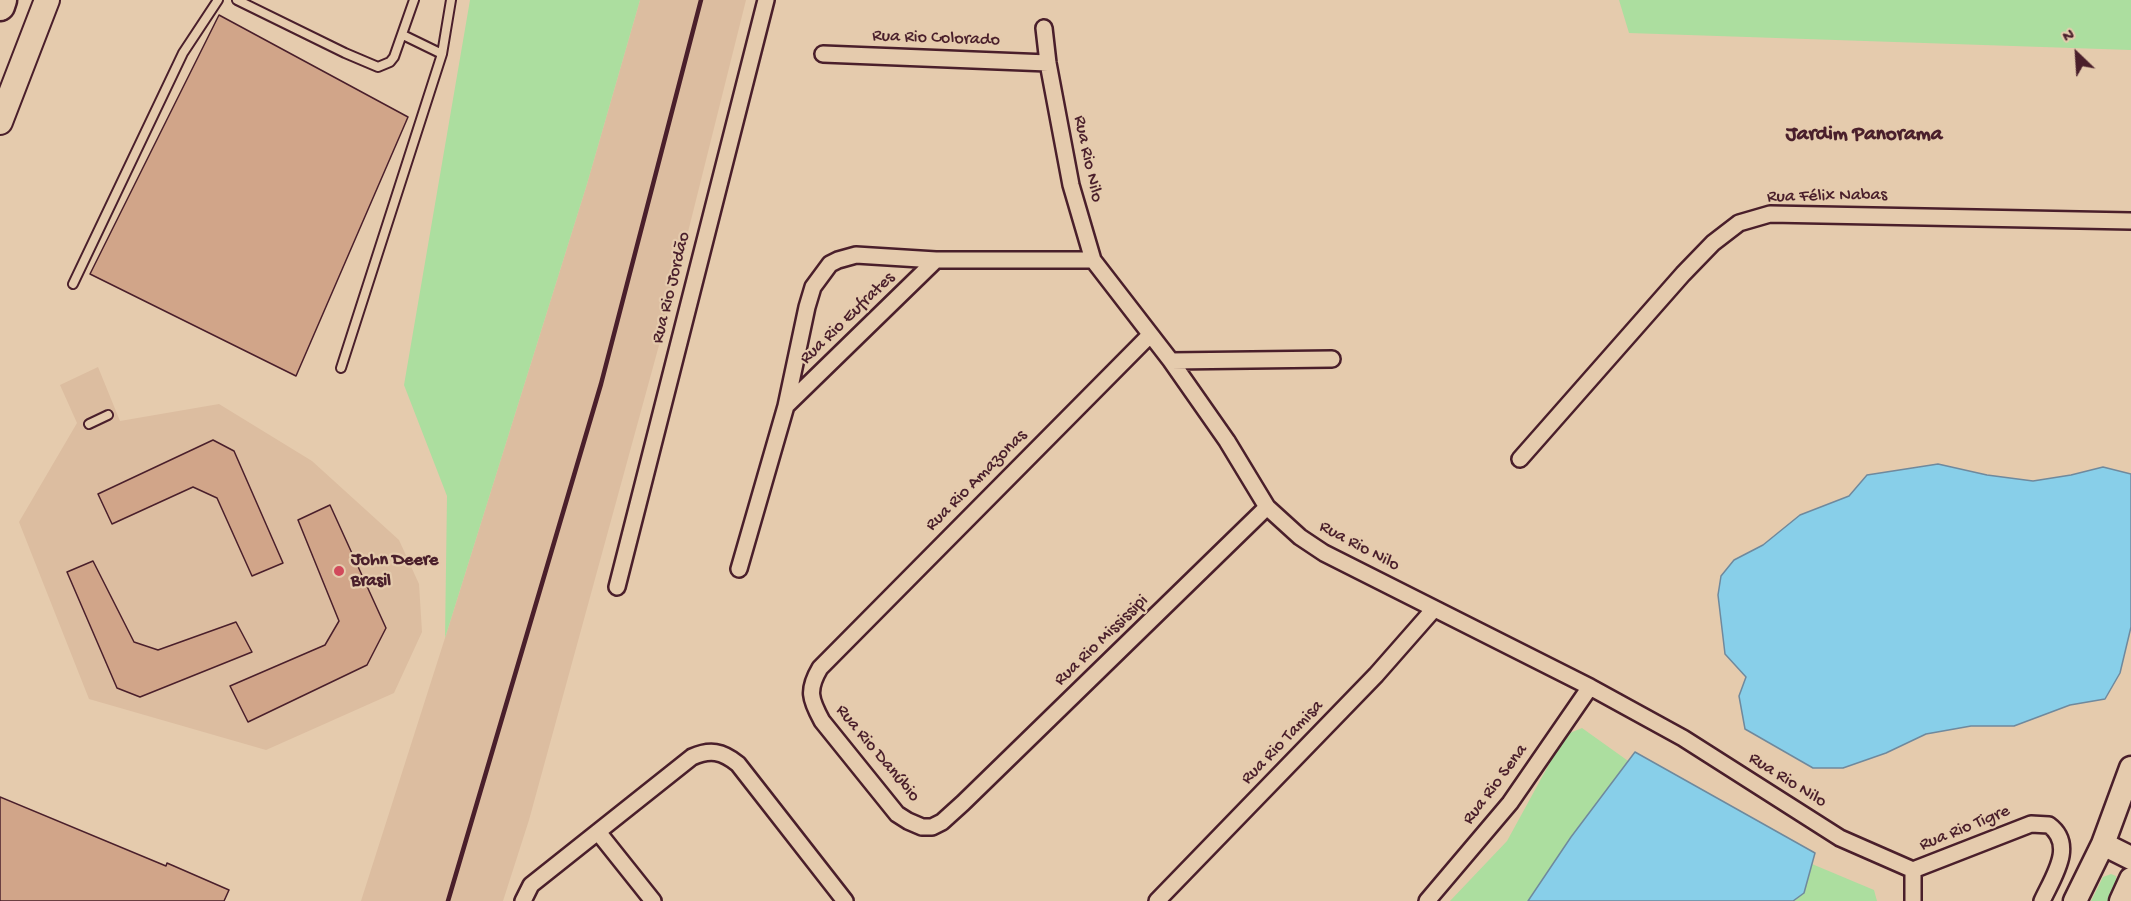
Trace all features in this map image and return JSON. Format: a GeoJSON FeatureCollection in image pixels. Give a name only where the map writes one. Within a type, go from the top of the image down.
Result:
{"type":"FeatureCollection","features":[{"type":"Feature","properties":{"kind":"highway"},"geometry":{"type":"LineString","coordinates":[[0,6],[2,0]]}},
{"type":"Feature","properties":{"kind":"main road"},"geometry":{"type":"LineString","coordinates":[[0,122],[47,0]]}},
{"type":"Feature","properties":{"kind":"main road"},"geometry":{"type":"LineString","coordinates":[[2075,901],[2103,844],[2123,814],[2131,768]]}},
{"type":"Feature","properties":{"kind":"main road"},"geometry":{"type":"LineString","coordinates":[[2103,844],[2131,858]]}},
{"type":"Feature","properties":{"kind":"main road"},"geometry":{"type":"LineString","coordinates":[[2121,901],[2131,879]]}},
{"type":"Feature","properties":{"kind":"street","name":"Rua Rio Jordão"},"geometry":{"type":"LineString","coordinates":[[617,587],[766,0]]}},
{"type":"Feature","properties":{"kind":"street","name":"Rua Rio Nilo"},"geometry":{"type":"LineString","coordinates":[[1044,28],[1048,63],[1071,185],[1093,260],[1171,361],[1227,441],[1267,507],[1300,537],[1324,553],[1590,687],[1683,738],[1840,838],[1913,870]]}},
{"type":"Feature","properties":{"kind":"street","name":"Rua Rio Colorado"},"geometry":{"type":"LineString","coordinates":[[823,54],[1048,63]]}},
{"type":"Feature","properties":{"kind":"street","name":"Rua Félix Nabas"},"geometry":{"type":"LineString","coordinates":[[1520,459],[1683,274],[1713,243],[1739,223],[1770,214],[2131,221]]}},
{"type":"Feature","properties":{"kind":"street","name":"Rua Rio Eufrates"},"geometry":{"type":"LineString","coordinates":[[739,569],[786,405],[813,287],[830,264],[856,255],[936,260],[1093,260]]}},
{"type":"Feature","properties":{"kind":"street","name":"Rua Rio Eufrates"},"geometry":{"type":"LineString","coordinates":[[786,405],[936,260]]}},
{"type":"Feature","properties":{"kind":"street","name":"Rua Rio Amazonas"},"geometry":{"type":"LineString","coordinates":[[832,655],[1150,335]]}},
{"type":"Feature","properties":{"kind":"street"},"geometry":{"type":"LineString","coordinates":[[1171,361],[1332,359]]}},
{"type":"Feature","properties":{"kind":"street","name":"Rua Rio Mississipi"},"geometry":{"type":"LineString","coordinates":[[963,803],[1267,507]]}},
{"type":"Feature","properties":{"kind":"street","name":"Rua Rio Tamisa"},"geometry":{"type":"LineString","coordinates":[[1159,900],[1376,675],[1434,609]]}},
{"type":"Feature","properties":{"kind":"street","name":"Rua Rio Danúbio"},"geometry":{"type":"LineString","coordinates":[[832,655],[812,681],[810,691],[815,709],[842,747],[897,814],[922,827],[932,827],[942,822],[963,803]]}},
{"type":"Feature","properties":{"kind":"street","name":"Rua Rio Sena"},"geometry":{"type":"LineString","coordinates":[[1427,901],[1510,803],[1590,687]]}},
{"type":"Feature","properties":{"kind":"street"},"geometry":{"type":"LineString","coordinates":[[523,901],[531,885],[692,757],[715,751],[728,755],[738,764],[845,901]]}},
{"type":"Feature","properties":{"kind":"street","name":"Rua Rio Tigre"},"geometry":{"type":"LineString","coordinates":[[1913,870],[2031,824],[2049,825],[2061,837],[2063,844],[2061,857],[2042,901]]}},
{"type":"Feature","properties":{"kind":"street"},"geometry":{"type":"LineString","coordinates":[[598,832],[653,901]]}},
{"type":"Feature","properties":{"kind":"street"},"geometry":{"type":"LineString","coordinates":[[1913,870],[1913,901]]}},
{"type":"Feature","properties":{"kind":"lane"},"geometry":{"type":"LineString","coordinates":[[73,284],[183,53],[218,0]]}},
{"type":"Feature","properties":{"kind":"lane"},"geometry":{"type":"LineString","coordinates":[[237,0],[378,67],[390,62],[403,35],[414,0]]}},
{"type":"Feature","properties":{"kind":"lane"},"geometry":{"type":"LineString","coordinates":[[341,368],[442,54],[451,0]]}},
{"type":"Feature","properties":{"kind":"lane"},"geometry":{"type":"LineString","coordinates":[[403,35],[442,54]]}},
{"type":"Feature","properties":{"kind":"lane"},"geometry":{"type":"LineString","coordinates":[[89,424],[108,415]]}},
{"type":"Feature","properties":{"kind":"shaded area"},"geometry":{"type":"Polygon","coordinates":[[[640,0],[746,0],[667,316],[529,820],[503,901],[361,901],[587,184],[640,0]]]}},
{"type":"Feature","properties":{"kind":"shaded area"},"geometry":{"type":"Polygon","coordinates":[[[98,367],[120,421],[219,404],[312,461],[399,540],[419,584],[422,632],[394,693],[266,750],[89,699],[19,522],[77,423],[60,385],[98,367]]]}},
{"type":"Feature","properties":{"kind":"green space"},"geometry":{"type":"Polygon","coordinates":[[[470,0],[640,0],[587,184],[445,638],[447,496],[404,385],[470,0]]]}},
{"type":"Feature","properties":{"kind":"green space"},"geometry":{"type":"Polygon","coordinates":[[[1619,0],[2131,0],[2131,50],[1629,33],[1619,0]]]}},
{"type":"Feature","properties":{"kind":"green space"},"geometry":{"type":"Polygon","coordinates":[[[1582,728],[1631,763],[1560,901],[1450,901],[1507,841],[1565,735],[1582,728]]]}},
{"type":"Feature","properties":{"kind":"green space"},"geometry":{"type":"Polygon","coordinates":[[[1812,864],[1874,890],[1877,901],[1775,901],[1812,864]]]}},
{"type":"Feature","properties":{"kind":"green space"},"geometry":{"type":"Polygon","coordinates":[[[2111,874],[2116,876],[2118,884],[2111,901],[2091,901],[2103,877],[2111,874]]]}},
{"type":"Feature","properties":{"kind":"water"},"geometry":{"type":"Polygon","coordinates":[[[1938,464],[1987,475],[2033,481],[2103,467],[2131,474],[2131,627],[2120,673],[2105,699],[2070,705],[2014,726],[1971,726],[1926,734],[1886,753],[1843,768],[1813,768],[1745,729],[1739,696],[1746,677],[1725,654],[1718,595],[1721,576],[1734,560],[1763,545],[1800,515],[1849,496],[1867,475],[1938,464]]]}},
{"type":"Feature","properties":{"kind":"water"},"geometry":{"type":"Polygon","coordinates":[[[1635,752],[1815,853],[1804,893],[1793,901],[1528,901],[1571,837],[1635,752]]]}},
{"type":"Feature","properties":{"kind":"building"},"geometry":{"type":"Polygon","coordinates":[[[219,15],[408,117],[296,376],[90,274],[219,15]]]}},
{"type":"Feature","properties":{"kind":"building"},"geometry":{"type":"Polygon","coordinates":[[[213,440],[234,451],[283,563],[252,576],[217,498],[193,487],[112,524],[98,494],[213,440]]]}},
{"type":"Feature","properties":{"kind":"building","name":"John Deere Brasil"},"geometry":{"type":"Polygon","coordinates":[[[330,505],[386,628],[367,665],[248,722],[230,686],[325,645],[339,621],[298,520],[330,505]]]}},
{"type":"Feature","properties":{"kind":"building"},"geometry":{"type":"Polygon","coordinates":[[[93,561],[134,642],[158,650],[236,622],[252,652],[140,697],[117,688],[67,572],[93,561]]]}},
{"type":"Feature","properties":{"kind":"building"},"geometry":{"type":"Polygon","coordinates":[[[0,797],[229,890],[224,901],[0,901],[0,797]]]}},
{"type":"Feature","properties":{"kind":"railway"},"geometry":{"type":"LineString","coordinates":[[448,901],[601,384],[701,0]]}},
{"type":"Feature","properties":{"kind":"place","name":"John Deere Brasil"},"geometry":{"type":"Point","coordinates":[339,571]}},
{"type":"Feature","properties":{"kind":"district","name":"Jardim Panorama"},"geometry":{"type":"Point","coordinates":[1864,136]}}]}
